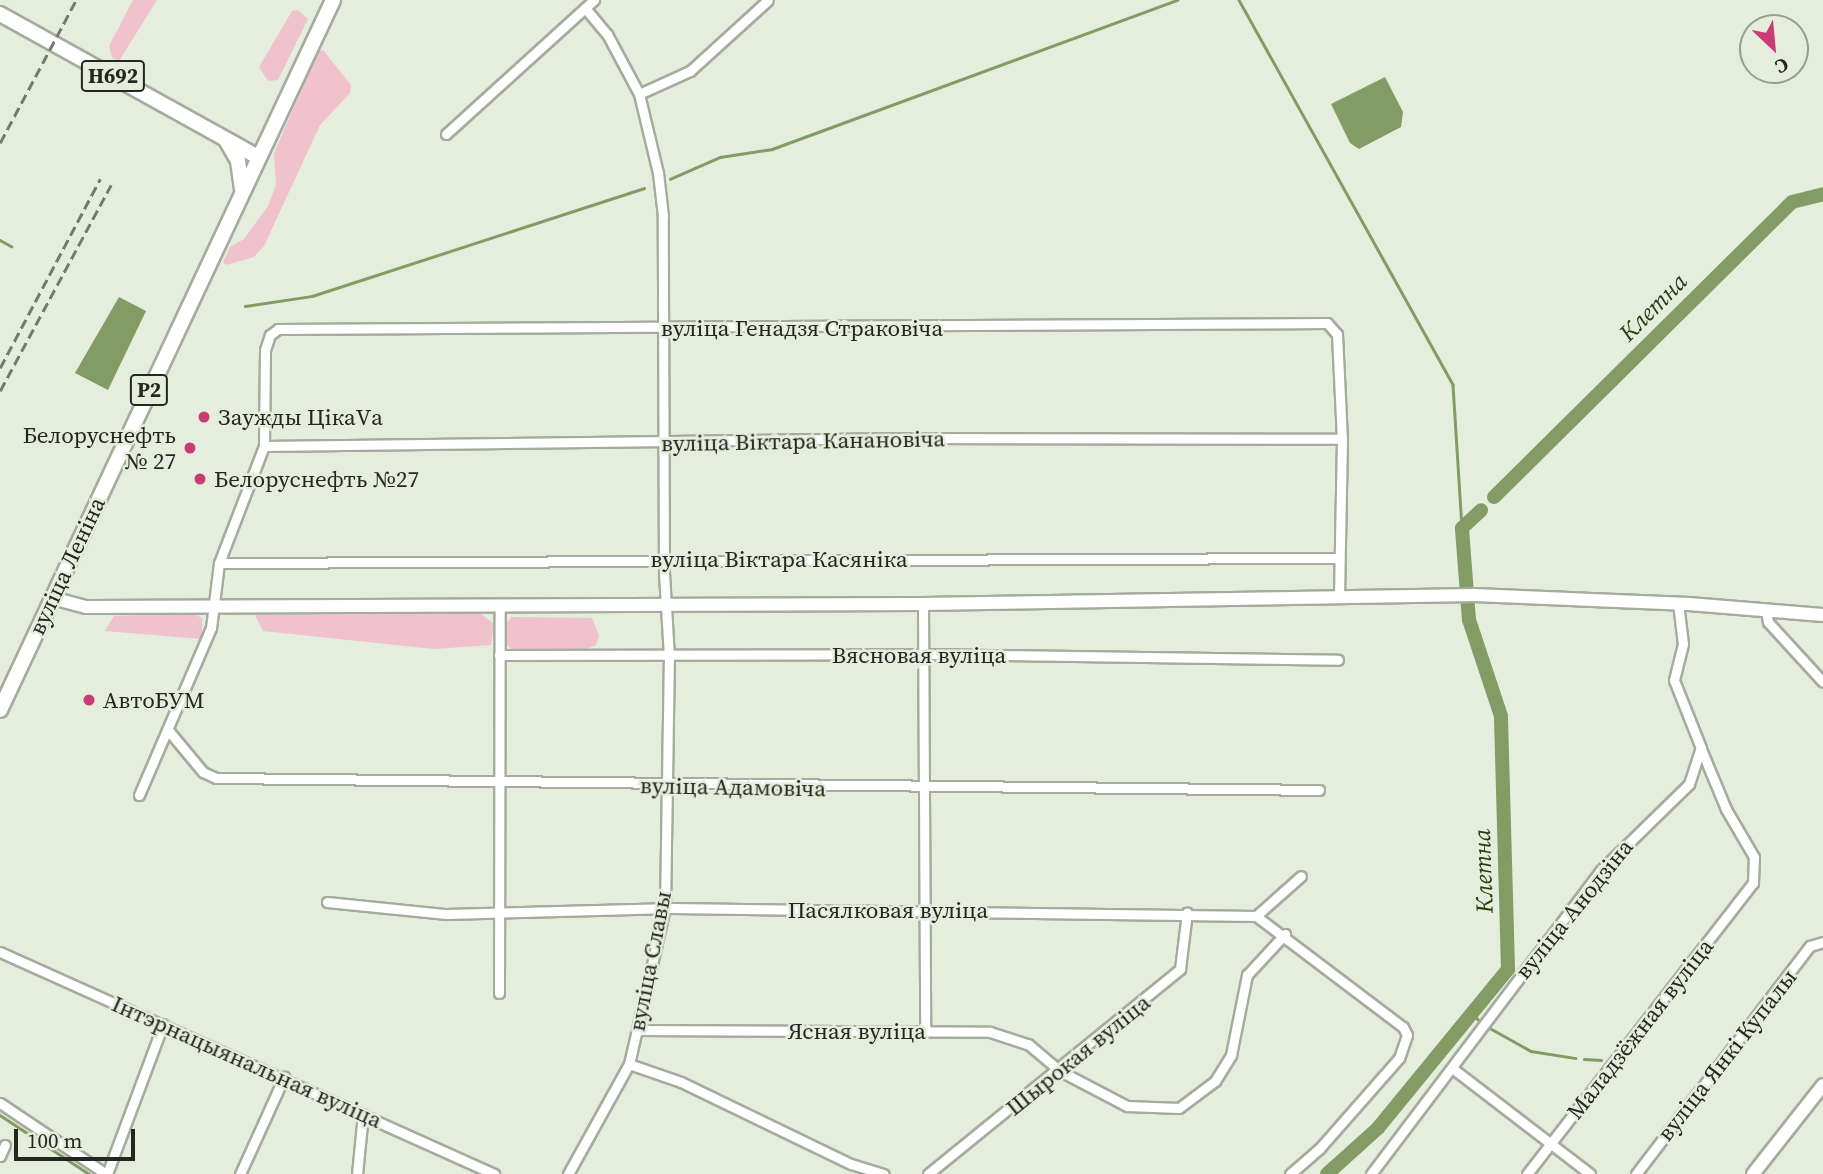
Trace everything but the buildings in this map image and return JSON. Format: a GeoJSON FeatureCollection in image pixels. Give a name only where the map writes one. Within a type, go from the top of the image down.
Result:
{"type":"FeatureCollection","features":[{"type":"Feature","properties":{"kind":"main road","name":"Р2"},"geometry":{"type":"LineString","coordinates":[[258,157],[332,0]]}},
{"type":"Feature","properties":{"kind":"main road","name":"Н692"},"geometry":{"type":"LineString","coordinates":[[0,14],[258,157]]}},
{"type":"Feature","properties":{"kind":"main road"},"geometry":{"type":"LineString","coordinates":[[225,139],[239,161],[242,193]]}},
{"type":"Feature","properties":{"kind":"main road","name":"вуліца Леніна"},"geometry":{"type":"LineString","coordinates":[[0,710],[258,157]]}},
{"type":"Feature","properties":{"kind":"street"},"geometry":{"type":"LineString","coordinates":[[446,134],[594,0]]}},
{"type":"Feature","properties":{"kind":"street"},"geometry":{"type":"LineString","coordinates":[[639,94],[690,71],[768,0]]}},
{"type":"Feature","properties":{"kind":"street","name":"вуліца Славы"},"geometry":{"type":"LineString","coordinates":[[568,1174],[629,1064],[665,908],[669,657],[664,559],[663,216],[658,173],[639,94],[607,34],[585,8]]}},
{"type":"Feature","properties":{"kind":"street","name":"вуліца Генадзя Страковіча"},"geometry":{"type":"LineString","coordinates":[[264,446],[265,350],[270,335],[278,329],[664,329],[1326,323],[1337,334],[1342,439]]}},
{"type":"Feature","properties":{"kind":"street","name":"вуліца Віктара Канановіча"},"geometry":{"type":"LineString","coordinates":[[264,446],[663,444],[908,438],[1342,439]]}},
{"type":"Feature","properties":{"kind":"street"},"geometry":{"type":"LineString","coordinates":[[1339,597],[1342,439]]}},
{"type":"Feature","properties":{"kind":"street"},"geometry":{"type":"LineString","coordinates":[[139,795],[211,628],[219,564],[264,446]]}},
{"type":"Feature","properties":{"kind":"street","name":"вуліца Віктара Касяніка"},"geometry":{"type":"LineString","coordinates":[[219,564],[664,559],[1339,558]]}},
{"type":"Feature","properties":{"kind":"street"},"geometry":{"type":"LineString","coordinates":[[52,598],[77,607],[667,606],[1474,595],[1678,603],[1823,615]]}},
{"type":"Feature","properties":{"kind":"street"},"geometry":{"type":"LineString","coordinates":[[1678,603],[1682,629],[1674,680],[1701,748]]}},
{"type":"Feature","properties":{"kind":"street"},"geometry":{"type":"LineString","coordinates":[[923,604],[925,1030]]}},
{"type":"Feature","properties":{"kind":"street"},"geometry":{"type":"LineString","coordinates":[[499,993],[500,606]]}},
{"type":"Feature","properties":{"kind":"street"},"geometry":{"type":"LineString","coordinates":[[1766,610],[1768,622],[1823,682]]}},
{"type":"Feature","properties":{"kind":"street","name":"Вясновая вуліца"},"geometry":{"type":"LineString","coordinates":[[499,655],[669,657],[924,654],[1338,660]]}},
{"type":"Feature","properties":{"kind":"street","name":"вуліца Адамовіча"},"geometry":{"type":"LineString","coordinates":[[169,730],[203,772],[215,778],[925,789],[1319,790]]}},
{"type":"Feature","properties":{"kind":"street","name":"Маладзёжная вуліца"},"geometry":{"type":"LineString","coordinates":[[1527,1174],[1753,883],[1754,857],[1726,809],[1701,748]]}},
{"type":"Feature","properties":{"kind":"street","name":"вуліца Анодзіна"},"geometry":{"type":"LineString","coordinates":[[1371,1174],[1601,870],[1689,783],[1701,748]]}},
{"type":"Feature","properties":{"kind":"street"},"geometry":{"type":"LineString","coordinates":[[1256,916],[1301,876]]}},
{"type":"Feature","properties":{"kind":"street","name":"Пасялковая вуліца"},"geometry":{"type":"LineString","coordinates":[[327,902],[446,914],[665,908],[1187,912],[1256,916],[1285,934],[1403,1027],[1407,1035],[1399,1058],[1320,1148],[1290,1174]]}},
{"type":"Feature","properties":{"kind":"street","name":"Шырокая вуліца"},"geometry":{"type":"LineString","coordinates":[[934,1172],[1062,1072],[1180,969],[1187,912]]}},
{"type":"Feature","properties":{"kind":"street","name":"Шырокая вуліца"},"geometry":{"type":"LineString","coordinates":[[1062,1072],[1127,1106],[1179,1108],[1215,1081],[1231,1055],[1247,975],[1285,934]]}},
{"type":"Feature","properties":{"kind":"street","name":"вуліца Янкі Купалы"},"geometry":{"type":"LineString","coordinates":[[1636,1174],[1810,946],[1823,942]]}},
{"type":"Feature","properties":{"kind":"street","name":"Інтэрнацыянальная вуліца"},"geometry":{"type":"LineString","coordinates":[[0,952],[284,1077],[494,1174]]}},
{"type":"Feature","properties":{"kind":"street"},"geometry":{"type":"LineString","coordinates":[[0,1103],[106,1174],[163,1024]]}},
{"type":"Feature","properties":{"kind":"street","name":"Ясная вуліца"},"geometry":{"type":"LineString","coordinates":[[638,1030],[925,1030],[1012,1036],[1062,1072]]}},
{"type":"Feature","properties":{"kind":"street"},"geometry":{"type":"LineString","coordinates":[[629,1064],[681,1083],[851,1164],[884,1174]]}},
{"type":"Feature","properties":{"kind":"street"},"geometry":{"type":"LineString","coordinates":[[1452,1068],[1590,1174]]}},
{"type":"Feature","properties":{"kind":"street"},"geometry":{"type":"LineString","coordinates":[[240,1174],[284,1077]]}},
{"type":"Feature","properties":{"kind":"street"},"geometry":{"type":"LineString","coordinates":[[1753,1174],[1823,1085]]}},
{"type":"Feature","properties":{"kind":"street"},"geometry":{"type":"LineString","coordinates":[[357,1174],[363,1114]]}},
{"type":"Feature","properties":{"kind":"street"},"geometry":{"type":"LineString","coordinates":[[0,1156],[5,1145]]}},
{"type":"Feature","properties":{"kind":"shaded area"},"geometry":{"type":"Polygon","coordinates":[[[133,0],[157,0],[119,61],[112,58],[109,46],[133,0]]]}},
{"type":"Feature","properties":{"kind":"shaded area"},"geometry":{"type":"Polygon","coordinates":[[[298,10],[308,19],[278,80],[268,81],[259,67],[292,11],[298,10]]]}},
{"type":"Feature","properties":{"kind":"shaded area"},"geometry":{"type":"Polygon","coordinates":[[[323,50],[351,85],[350,93],[320,125],[264,246],[254,257],[226,265],[223,262],[230,247],[244,239],[268,206],[276,185],[274,153],[318,51],[323,50]]]}},
{"type":"Feature","properties":{"kind":"shaded area"},"geometry":{"type":"Polygon","coordinates":[[[1385,77],[1403,112],[1401,127],[1359,149],[1350,143],[1331,104],[1385,77]]]}},
{"type":"Feature","properties":{"kind":"shaded area"},"geometry":{"type":"Polygon","coordinates":[[[119,297],[146,311],[108,390],[75,373],[119,297]]]}},
{"type":"Feature","properties":{"kind":"shaded area"},"geometry":{"type":"Polygon","coordinates":[[[192,613],[202,618],[202,639],[105,631],[114,616],[192,613]]]}},
{"type":"Feature","properties":{"kind":"shaded area"},"geometry":{"type":"Polygon","coordinates":[[[480,613],[494,624],[491,645],[434,649],[263,631],[255,615],[480,613]]]}},
{"type":"Feature","properties":{"kind":"shaded area"},"geometry":{"type":"Polygon","coordinates":[[[511,617],[592,618],[599,635],[596,645],[586,649],[512,650],[504,642],[506,624],[511,617]]]}},
{"type":"Feature","properties":{"kind":"waterway"},"geometry":{"type":"LineString","coordinates":[[670,179],[720,157],[772,149],[1178,0]]}},
{"type":"Feature","properties":{"kind":"waterway"},"geometry":{"type":"LineString","coordinates":[[1239,0],[1453,385],[1462,528]]}},
{"type":"Feature","properties":{"kind":"waterway"},"geometry":{"type":"LineString","coordinates":[[245,306],[312,296],[644,188]]}},
{"type":"Feature","properties":{"kind":"waterway","name":"Клетна"},"geometry":{"type":"LineString","coordinates":[[1494,497],[1792,202],[1823,194]]}},
{"type":"Feature","properties":{"kind":"waterway"},"geometry":{"type":"LineString","coordinates":[[0,240],[11,246]]}},
{"type":"Feature","properties":{"kind":"waterway","name":"Клетна"},"geometry":{"type":"LineString","coordinates":[[1327,1174],[1378,1128],[1508,969],[1501,716],[1469,620],[1462,528],[1481,510]]}},
{"type":"Feature","properties":{"kind":"waterway"},"geometry":{"type":"LineString","coordinates":[[1473,1015],[1480,1021]]}},
{"type":"Feature","properties":{"kind":"waterway"},"geometry":{"type":"LineString","coordinates":[[1488,1027],[1531,1051],[1575,1058]]}},
{"type":"Feature","properties":{"kind":"waterway"},"geometry":{"type":"LineString","coordinates":[[1584,1059],[1601,1060]]}},
{"type":"Feature","properties":{"kind":"waterway"},"geometry":{"type":"LineString","coordinates":[[0,1115],[89,1174]]}},
{"type":"Feature","properties":{"kind":"railway"},"geometry":{"type":"LineString","coordinates":[[0,143],[76,0]]}},
{"type":"Feature","properties":{"kind":"railway"},"geometry":{"type":"LineString","coordinates":[[0,368],[100,179]]}},
{"type":"Feature","properties":{"kind":"railway"},"geometry":{"type":"LineString","coordinates":[[0,391],[111,185]]}},
{"type":"Feature","properties":{"kind":"place","name":"Заужды ЦікаVа"},"geometry":{"type":"Point","coordinates":[204,417]}},
{"type":"Feature","properties":{"kind":"place","name":"Белоруснефть № 27"},"geometry":{"type":"Point","coordinates":[190,448]}},
{"type":"Feature","properties":{"kind":"place","name":"Белоруснефть №27"},"geometry":{"type":"Point","coordinates":[200,479]}},
{"type":"Feature","properties":{"kind":"place","name":"АвтоБУМ"},"geometry":{"type":"Point","coordinates":[89,700]}}]}
